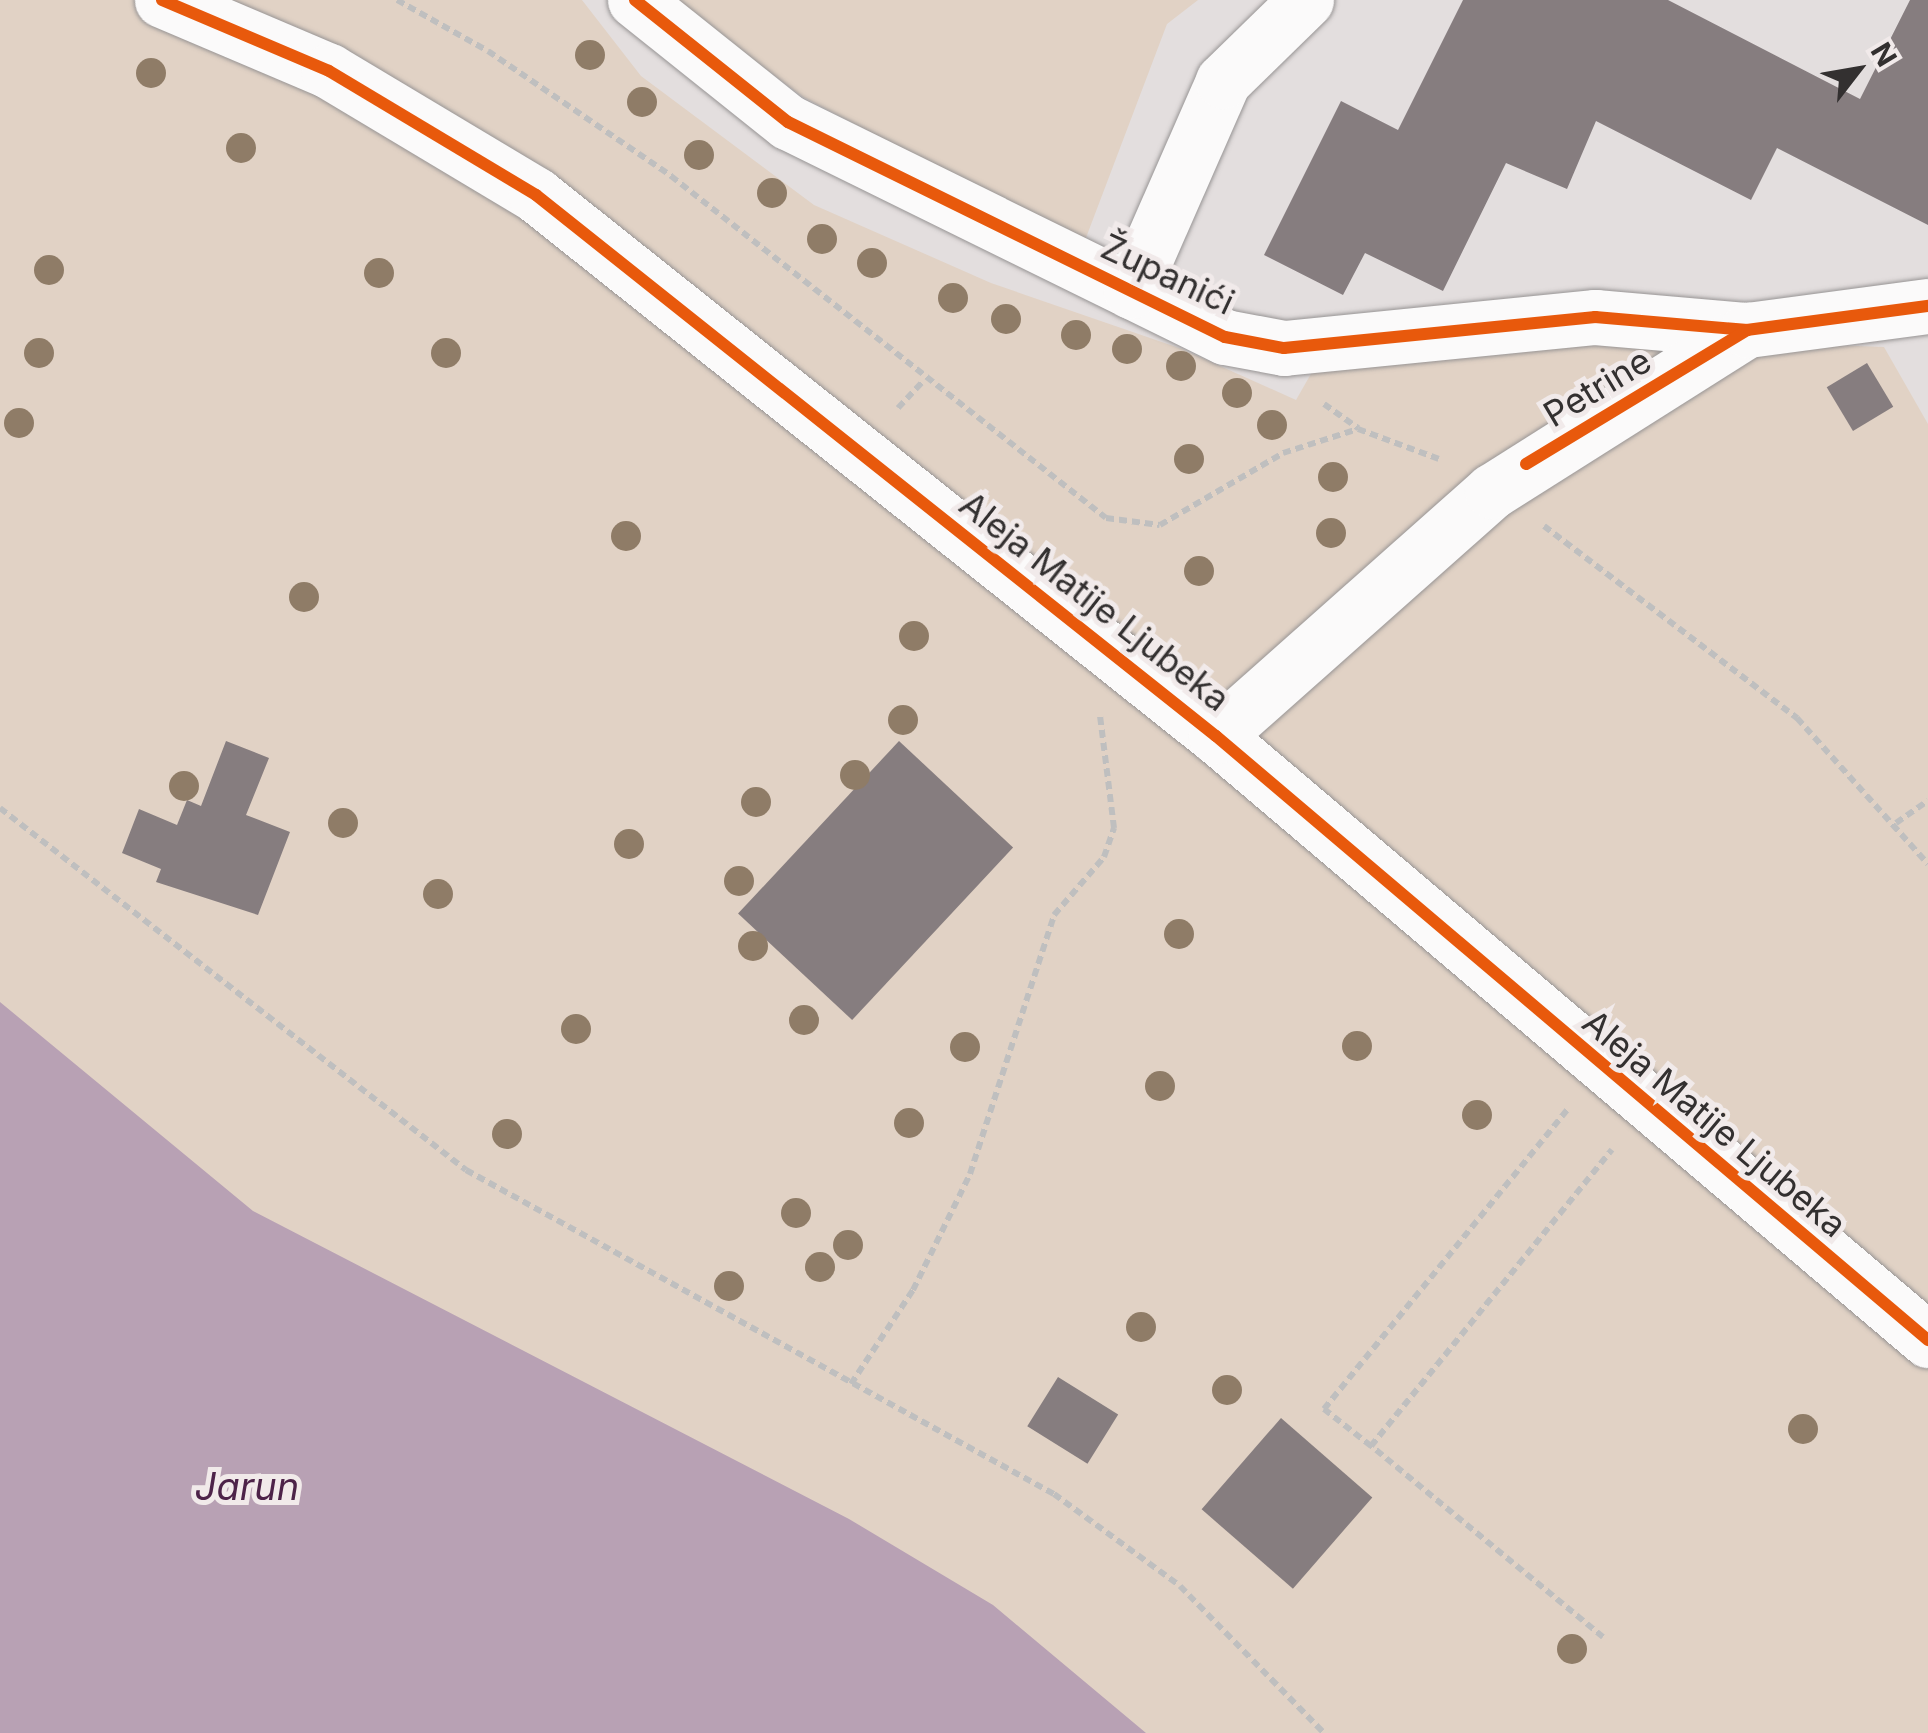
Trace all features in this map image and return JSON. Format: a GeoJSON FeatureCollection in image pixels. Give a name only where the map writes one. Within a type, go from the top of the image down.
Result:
{"type":"FeatureCollection","features":[{"type":"Feature","properties":{"kind":"street","name":"Aleja Matije Ljubeka"},"geometry":{"type":"LineString","coordinates":[[162,0],[330,71],[536,195],[1216,736],[1601,1067],[1928,1340]]}},
{"type":"Feature","properties":{"kind":"street","name":"Županići"},"geometry":{"type":"LineString","coordinates":[[635,0],[788,122],[1225,336],[1284,348],[1595,316],[1748,330]]}},
{"type":"Feature","properties":{"kind":"street"},"geometry":{"type":"LineString","coordinates":[[1132,290],[1223,81],[1306,0]]}},
{"type":"Feature","properties":{"kind":"street","name":"Petrine"},"geometry":{"type":"LineString","coordinates":[[1216,736],[1492,491],[1748,330],[1928,306]]}},
{"type":"Feature","properties":{"kind":"path"},"geometry":{"type":"LineString","coordinates":[[397,0],[488,51],[670,176],[923,381],[1106,518],[1134,527],[1160,525],[1283,453],[1358,428],[1458,469]]}},
{"type":"Feature","properties":{"kind":"path"},"geometry":{"type":"LineString","coordinates":[[898,408],[923,381]]}},
{"type":"Feature","properties":{"kind":"path"},"geometry":{"type":"LineString","coordinates":[[1536,520],[1797,718],[1896,823],[1928,864]]}},
{"type":"Feature","properties":{"kind":"path"},"geometry":{"type":"LineString","coordinates":[[851,1384],[913,1290],[970,1174],[1054,916],[1104,857],[1114,828],[1099,706]]}},
{"type":"Feature","properties":{"kind":"path"},"geometry":{"type":"LineString","coordinates":[[1896,823],[1928,801]]}},
{"type":"Feature","properties":{"kind":"path"},"geometry":{"type":"LineString","coordinates":[[0,808],[466,1170],[1054,1494],[1180,1586],[1324,1733]]}},
{"type":"Feature","properties":{"kind":"path"},"geometry":{"type":"LineString","coordinates":[[1601,1067],[1324,1409],[1603,1637]]}},
{"type":"Feature","properties":{"kind":"path"},"geometry":{"type":"LineString","coordinates":[[1371,1446],[1647,1105]]}},
{"type":"Feature","properties":{"kind":"shaded area"},"geometry":{"type":"Polygon","coordinates":[[[0,0],[582,0],[641,76],[814,205],[991,283],[1182,349],[1296,400],[1316,365],[1640,338],[1884,347],[1928,424],[1928,1733],[0,1733],[0,0]]]}},
{"type":"Feature","properties":{"kind":"shaded area"},"geometry":{"type":"Polygon","coordinates":[[[674,0],[1198,0],[1167,24],[1084,243],[803,97],[674,0]]]}},
{"type":"Feature","properties":{"kind":"water","name":"Jarun"},"geometry":{"type":"Polygon","coordinates":[[[0,1002],[253,1211],[849,1519],[993,1605],[1146,1733],[0,1733],[0,1002]]]}},
{"type":"Feature","properties":{"kind":"building"},"geometry":{"type":"Polygon","coordinates":[[[1463,0],[1668,0],[1860,99],[1910,0],[1928,0],[1928,225],[1777,148],[1751,200],[1596,121],[1567,189],[1506,163],[1443,291],[1365,253],[1343,295],[1264,255],[1341,101],[1398,130],[1463,0]]]}},
{"type":"Feature","properties":{"kind":"building"},"geometry":{"type":"Polygon","coordinates":[[[1867,363],[1893,407],[1853,431],[1827,387],[1867,363]]]}},
{"type":"Feature","properties":{"kind":"building"},"geometry":{"type":"Polygon","coordinates":[[[226,741],[269,758],[246,815],[290,832],[258,915],[156,882],[161,869],[122,853],[139,809],[177,825],[187,800],[201,806],[226,741]]]}},
{"type":"Feature","properties":{"kind":"building"},"geometry":{"type":"Polygon","coordinates":[[[899,741],[1013,847],[852,1020],[738,914],[899,741]]]}},
{"type":"Feature","properties":{"kind":"building"},"geometry":{"type":"Polygon","coordinates":[[[1058,1377],[1118,1415],[1087,1464],[1027,1426],[1058,1377]]]}},
{"type":"Feature","properties":{"kind":"building"},"geometry":{"type":"Polygon","coordinates":[[[1281,1418],[1372,1497],[1293,1589],[1202,1509],[1281,1418]]]}},
{"type":"Feature","properties":{"kind":"cycle path"},"geometry":{"type":"LineString","coordinates":[[162,0],[329,71],[536,195],[1216,736],[1928,1340]]}},
{"type":"Feature","properties":{"kind":"cycle path"},"geometry":{"type":"LineString","coordinates":[[635,0],[788,122],[1225,337],[1284,348],[1595,317],[1747,330]]}},
{"type":"Feature","properties":{"kind":"cycle path"},"geometry":{"type":"LineString","coordinates":[[1526,464],[1747,330],[1928,306]]}}]}
